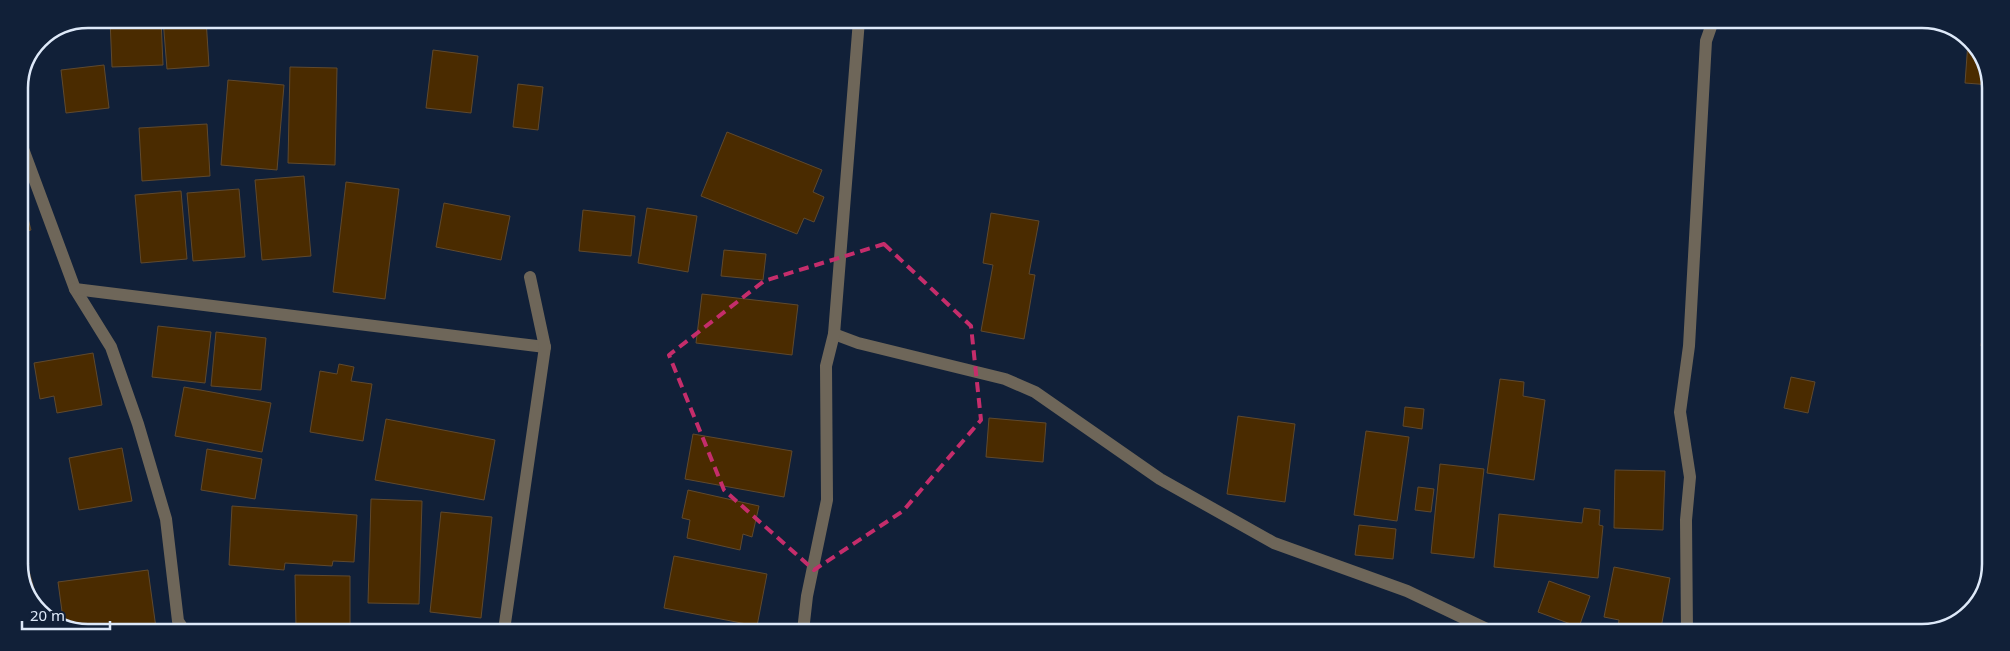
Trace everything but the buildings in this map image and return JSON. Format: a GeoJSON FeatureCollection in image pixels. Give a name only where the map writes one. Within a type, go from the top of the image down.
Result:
{"type":"FeatureCollection","features":[{"type":"Feature","properties":{"kind":"street"},"geometry":{"type":"LineString","coordinates":[[804,624],[827,500],[826,366],[834,334],[858,28]]}},
{"type":"Feature","properties":{"kind":"street"},"geometry":{"type":"LineString","coordinates":[[1687,624],[1686,520],[1690,477],[1680,412],[1689,346],[1706,41],[1710,28]]}},
{"type":"Feature","properties":{"kind":"street"},"geometry":{"type":"LineString","coordinates":[[28,162],[75,289],[111,348],[138,424],[166,519],[178,621],[180,624]]}},
{"type":"Feature","properties":{"kind":"street"},"geometry":{"type":"LineString","coordinates":[[505,624],[545,348],[530,277]]}},
{"type":"Feature","properties":{"kind":"street"},"geometry":{"type":"LineString","coordinates":[[75,289],[545,348]]}},
{"type":"Feature","properties":{"kind":"street"},"geometry":{"type":"LineString","coordinates":[[834,334],[858,344],[1005,379],[1035,392],[1160,479],[1274,542],[1407,591],[1475,624]]}},
{"type":"Feature","properties":{"kind":"highlighted area"},"geometry":{"type":"Polygon","coordinates":[[[884,244],[971,326],[981,420],[903,511],[814,570],[724,490],[669,355],[764,281],[884,244]]]}}]}
